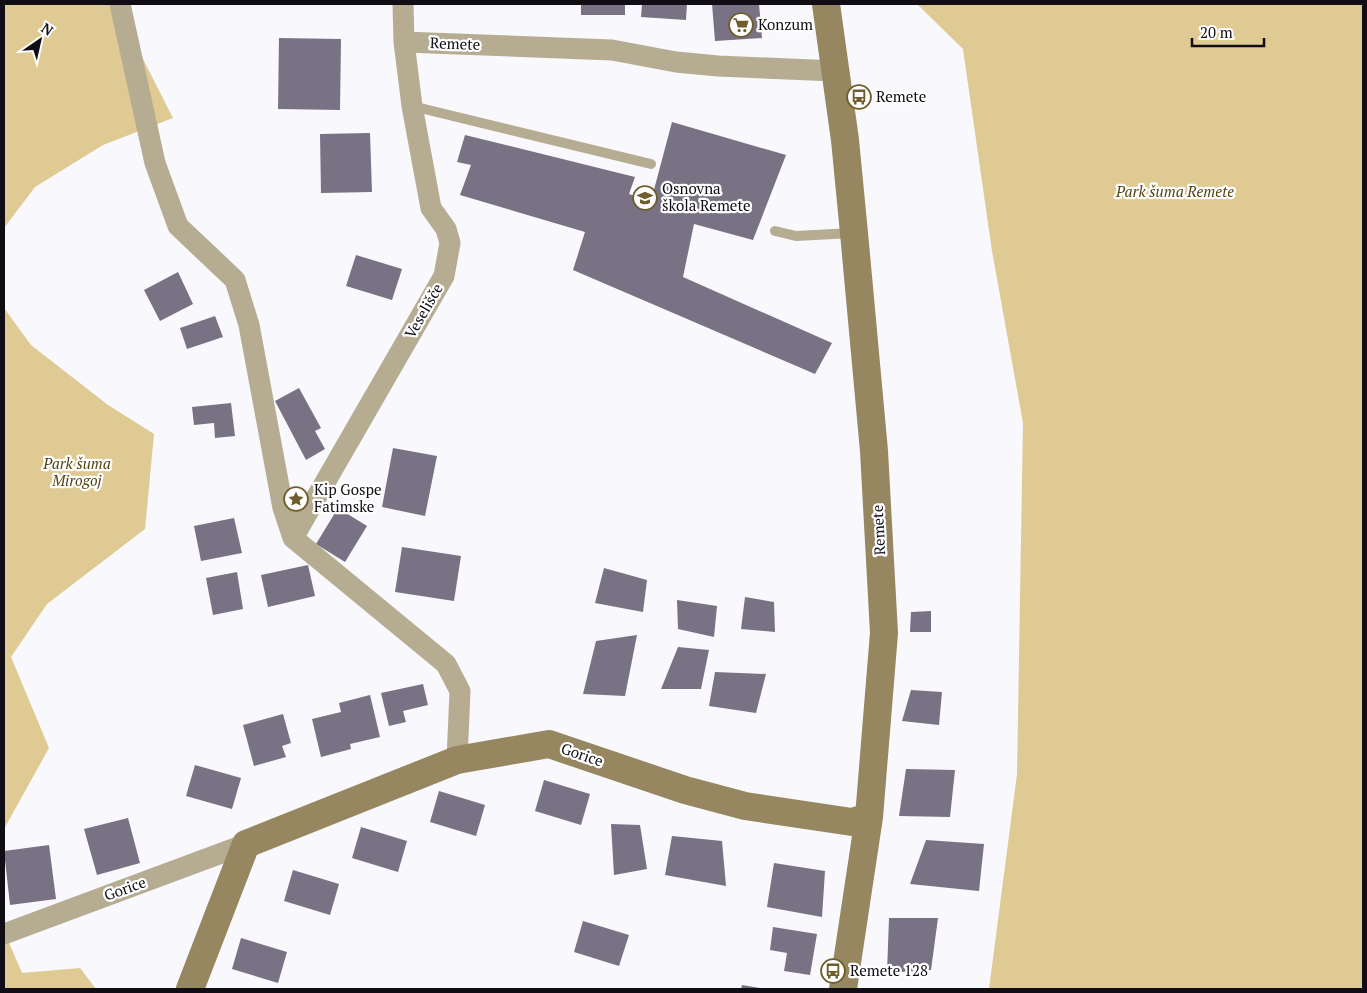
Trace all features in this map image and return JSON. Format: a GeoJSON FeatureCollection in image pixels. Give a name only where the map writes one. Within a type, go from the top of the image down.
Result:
{"type":"FeatureCollection","features":[{"type":"Feature","properties":{"kind":"street"},"geometry":{"type":"LineString","coordinates":[[120,4],[155,163],[178,226],[234,280],[246,316],[283,508],[293,538],[446,664],[460,692],[457,760]]}},
{"type":"Feature","properties":{"kind":"street","name":"Veselišče"},"geometry":{"type":"LineString","coordinates":[[293,538],[444,276],[450,243],[446,229],[431,208],[412,106],[404,42],[403,4]]}},
{"type":"Feature","properties":{"kind":"street","name":"Remete"},"geometry":{"type":"LineString","coordinates":[[826,4],[845,140],[854,233],[874,451],[884,633],[869,817],[843,989]]}},
{"type":"Feature","properties":{"kind":"street","name":"Remete"},"geometry":{"type":"LineString","coordinates":[[404,42],[612,50],[676,62],[710,66],[835,71]]}},
{"type":"Feature","properties":{"kind":"street","name":"Gorice"},"geometry":{"type":"LineString","coordinates":[[4,934],[246,844],[457,760],[548,744],[685,790],[745,806],[852,822],[869,817]]}},
{"type":"Feature","properties":{"kind":"street"},"geometry":{"type":"LineString","coordinates":[[190,989],[246,844]]}},
{"type":"Feature","properties":{"kind":"lane"},"geometry":{"type":"LineString","coordinates":[[412,106],[651,164]]}},
{"type":"Feature","properties":{"kind":"lane"},"geometry":{"type":"LineString","coordinates":[[776,230],[796,236],[854,233]]}},
{"type":"Feature","properties":{"kind":"green space"},"geometry":{"type":"Polygon","coordinates":[[[4,4],[115,4],[173,118],[103,145],[35,187],[4,228],[4,4]]]}},
{"type":"Feature","properties":{"kind":"green space","name":"Park šuma Remete"},"geometry":{"type":"Polygon","coordinates":[[[917,4],[1363,4],[1363,989],[989,989],[1017,774],[1023,423],[992,251],[963,49],[917,4]]]}},
{"type":"Feature","properties":{"kind":"green space","name":"Park šuma Mirogoj"},"geometry":{"type":"Polygon","coordinates":[[[4,308],[31,345],[108,405],[154,434],[145,529],[47,604],[11,657],[49,748],[4,829],[4,308]]]}},
{"type":"Feature","properties":{"kind":"green space"},"geometry":{"type":"Polygon","coordinates":[[[4,931],[22,973],[80,968],[96,989],[4,989],[4,931]]]}},
{"type":"Feature","properties":{"kind":"building"},"geometry":{"type":"Polygon","coordinates":[[[581,4],[625,4],[625,15],[581,15],[581,4]]]}},
{"type":"Feature","properties":{"kind":"building"},"geometry":{"type":"Polygon","coordinates":[[[642,4],[687,4],[686,20],[641,17],[642,4]]]}},
{"type":"Feature","properties":{"kind":"building"},"geometry":{"type":"Polygon","coordinates":[[[712,4],[759,4],[762,38],[715,41],[712,4]]]}},
{"type":"Feature","properties":{"kind":"building"},"geometry":{"type":"Polygon","coordinates":[[[279,38],[341,39],[340,110],[278,109],[279,38]]]}},
{"type":"Feature","properties":{"kind":"building"},"geometry":{"type":"Polygon","coordinates":[[[672,122],[786,155],[753,240],[694,224],[683,277],[832,343],[815,374],[573,270],[585,232],[460,195],[471,165],[457,162],[465,135],[635,177],[629,194],[651,201],[672,122]]]}},
{"type":"Feature","properties":{"kind":"building"},"geometry":{"type":"Polygon","coordinates":[[[370,133],[372,192],[321,193],[320,134],[370,133]]]}},
{"type":"Feature","properties":{"kind":"building"},"geometry":{"type":"Polygon","coordinates":[[[356,255],[402,269],[392,300],[346,286],[356,255]]]}},
{"type":"Feature","properties":{"kind":"building"},"geometry":{"type":"Polygon","coordinates":[[[178,272],[193,304],[160,321],[144,290],[178,272]]]}},
{"type":"Feature","properties":{"kind":"building"},"geometry":{"type":"Polygon","coordinates":[[[215,316],[223,337],[187,349],[180,328],[215,316]]]}},
{"type":"Feature","properties":{"kind":"building"},"geometry":{"type":"Polygon","coordinates":[[[299,388],[321,428],[315,431],[325,449],[306,460],[275,401],[299,388]]]}},
{"type":"Feature","properties":{"kind":"building"},"geometry":{"type":"Polygon","coordinates":[[[231,403],[235,436],[215,438],[214,423],[194,425],[192,407],[231,403]]]}},
{"type":"Feature","properties":{"kind":"building"},"geometry":{"type":"Polygon","coordinates":[[[393,448],[437,456],[425,516],[382,507],[393,448]]]}},
{"type":"Feature","properties":{"kind":"building"},"geometry":{"type":"Polygon","coordinates":[[[338,508],[367,526],[345,562],[316,544],[338,508]]]}},
{"type":"Feature","properties":{"kind":"building"},"geometry":{"type":"Polygon","coordinates":[[[234,518],[242,553],[201,561],[194,526],[234,518]]]}},
{"type":"Feature","properties":{"kind":"building"},"geometry":{"type":"Polygon","coordinates":[[[402,547],[461,556],[454,601],[395,592],[402,547]]]}},
{"type":"Feature","properties":{"kind":"building"},"geometry":{"type":"Polygon","coordinates":[[[308,565],[315,596],[268,607],[261,575],[308,565]]]}},
{"type":"Feature","properties":{"kind":"building"},"geometry":{"type":"Polygon","coordinates":[[[604,568],[647,580],[643,612],[595,603],[604,568]]]}},
{"type":"Feature","properties":{"kind":"building"},"geometry":{"type":"Polygon","coordinates":[[[237,572],[243,609],[213,615],[206,578],[237,572]]]}},
{"type":"Feature","properties":{"kind":"building"},"geometry":{"type":"Polygon","coordinates":[[[745,597],[774,602],[775,632],[741,629],[745,597]]]}},
{"type":"Feature","properties":{"kind":"building"},"geometry":{"type":"Polygon","coordinates":[[[677,600],[717,606],[714,637],[678,629],[677,600]]]}},
{"type":"Feature","properties":{"kind":"building"},"geometry":{"type":"Polygon","coordinates":[[[931,611],[931,632],[910,632],[911,612],[931,611]]]}},
{"type":"Feature","properties":{"kind":"building"},"geometry":{"type":"Polygon","coordinates":[[[637,635],[625,696],[583,694],[596,641],[637,635]]]}},
{"type":"Feature","properties":{"kind":"building"},"geometry":{"type":"Polygon","coordinates":[[[678,647],[709,650],[701,689],[661,689],[678,647]]]}},
{"type":"Feature","properties":{"kind":"building"},"geometry":{"type":"Polygon","coordinates":[[[715,672],[766,674],[756,713],[709,706],[715,672]]]}},
{"type":"Feature","properties":{"kind":"building"},"geometry":{"type":"Polygon","coordinates":[[[423,684],[428,705],[403,711],[406,722],[389,726],[381,693],[423,684]]]}},
{"type":"Feature","properties":{"kind":"building"},"geometry":{"type":"Polygon","coordinates":[[[911,690],[942,692],[939,725],[902,721],[911,690]]]}},
{"type":"Feature","properties":{"kind":"building"},"geometry":{"type":"Polygon","coordinates":[[[370,695],[380,737],[350,744],[351,749],[321,757],[312,719],[341,712],[339,703],[370,695]]]}},
{"type":"Feature","properties":{"kind":"building"},"geometry":{"type":"Polygon","coordinates":[[[283,714],[291,743],[282,746],[286,757],[254,766],[243,725],[283,714]]]}},
{"type":"Feature","properties":{"kind":"building"},"geometry":{"type":"Polygon","coordinates":[[[195,765],[241,778],[232,809],[186,796],[195,765]]]}},
{"type":"Feature","properties":{"kind":"building"},"geometry":{"type":"Polygon","coordinates":[[[906,769],[955,770],[950,817],[899,816],[906,769]]]}},
{"type":"Feature","properties":{"kind":"building"},"geometry":{"type":"Polygon","coordinates":[[[544,780],[590,794],[581,825],[535,811],[544,780]]]}},
{"type":"Feature","properties":{"kind":"building"},"geometry":{"type":"Polygon","coordinates":[[[439,791],[485,805],[476,836],[430,822],[439,791]]]}},
{"type":"Feature","properties":{"kind":"building"},"geometry":{"type":"Polygon","coordinates":[[[128,818],[140,863],[97,875],[84,829],[128,818]]]}},
{"type":"Feature","properties":{"kind":"building"},"geometry":{"type":"Polygon","coordinates":[[[611,824],[640,825],[647,869],[614,875],[611,824]]]}},
{"type":"Feature","properties":{"kind":"building"},"geometry":{"type":"Polygon","coordinates":[[[361,827],[407,841],[398,872],[352,858],[361,827]]]}},
{"type":"Feature","properties":{"kind":"building"},"geometry":{"type":"Polygon","coordinates":[[[672,836],[722,841],[726,886],[665,875],[672,836]]]}},
{"type":"Feature","properties":{"kind":"building"},"geometry":{"type":"Polygon","coordinates":[[[926,840],[984,844],[979,891],[910,884],[926,840]]]}},
{"type":"Feature","properties":{"kind":"building"},"geometry":{"type":"Polygon","coordinates":[[[49,845],[56,899],[10,905],[4,851],[49,845]]]}},
{"type":"Feature","properties":{"kind":"building"},"geometry":{"type":"Polygon","coordinates":[[[774,863],[825,871],[822,917],[767,907],[774,863]]]}},
{"type":"Feature","properties":{"kind":"building"},"geometry":{"type":"Polygon","coordinates":[[[293,870],[339,884],[330,915],[284,901],[293,870]]]}},
{"type":"Feature","properties":{"kind":"building"},"geometry":{"type":"Polygon","coordinates":[[[889,918],[938,918],[931,970],[887,973],[889,918]]]}},
{"type":"Feature","properties":{"kind":"building"},"geometry":{"type":"Polygon","coordinates":[[[583,921],[629,935],[619,966],[574,952],[583,921]]]}},
{"type":"Feature","properties":{"kind":"building"},"geometry":{"type":"Polygon","coordinates":[[[773,927],[817,934],[810,975],[784,971],[787,953],[770,950],[773,927]]]}},
{"type":"Feature","properties":{"kind":"building"},"geometry":{"type":"Polygon","coordinates":[[[241,938],[287,952],[278,983],[232,969],[241,938]]]}},
{"type":"Feature","properties":{"kind":"building"},"geometry":{"type":"Polygon","coordinates":[[[742,985],[760,988],[760,989],[741,989],[742,985]]]}},
{"type":"Feature","properties":{"kind":"place","name":"Konzum"},"geometry":{"type":"Point","coordinates":[741,25]}},
{"type":"Feature","properties":{"kind":"place","name":"Remete"},"geometry":{"type":"Point","coordinates":[859,97]}},
{"type":"Feature","properties":{"kind":"place","name":"Osnovna škola Remete"},"geometry":{"type":"Point","coordinates":[645,198]}},
{"type":"Feature","properties":{"kind":"place","name":"Kip Gospe Fatimske"},"geometry":{"type":"Point","coordinates":[296,499]}},
{"type":"Feature","properties":{"kind":"place","name":"Remete 128"},"geometry":{"type":"Point","coordinates":[833,971]}}]}
